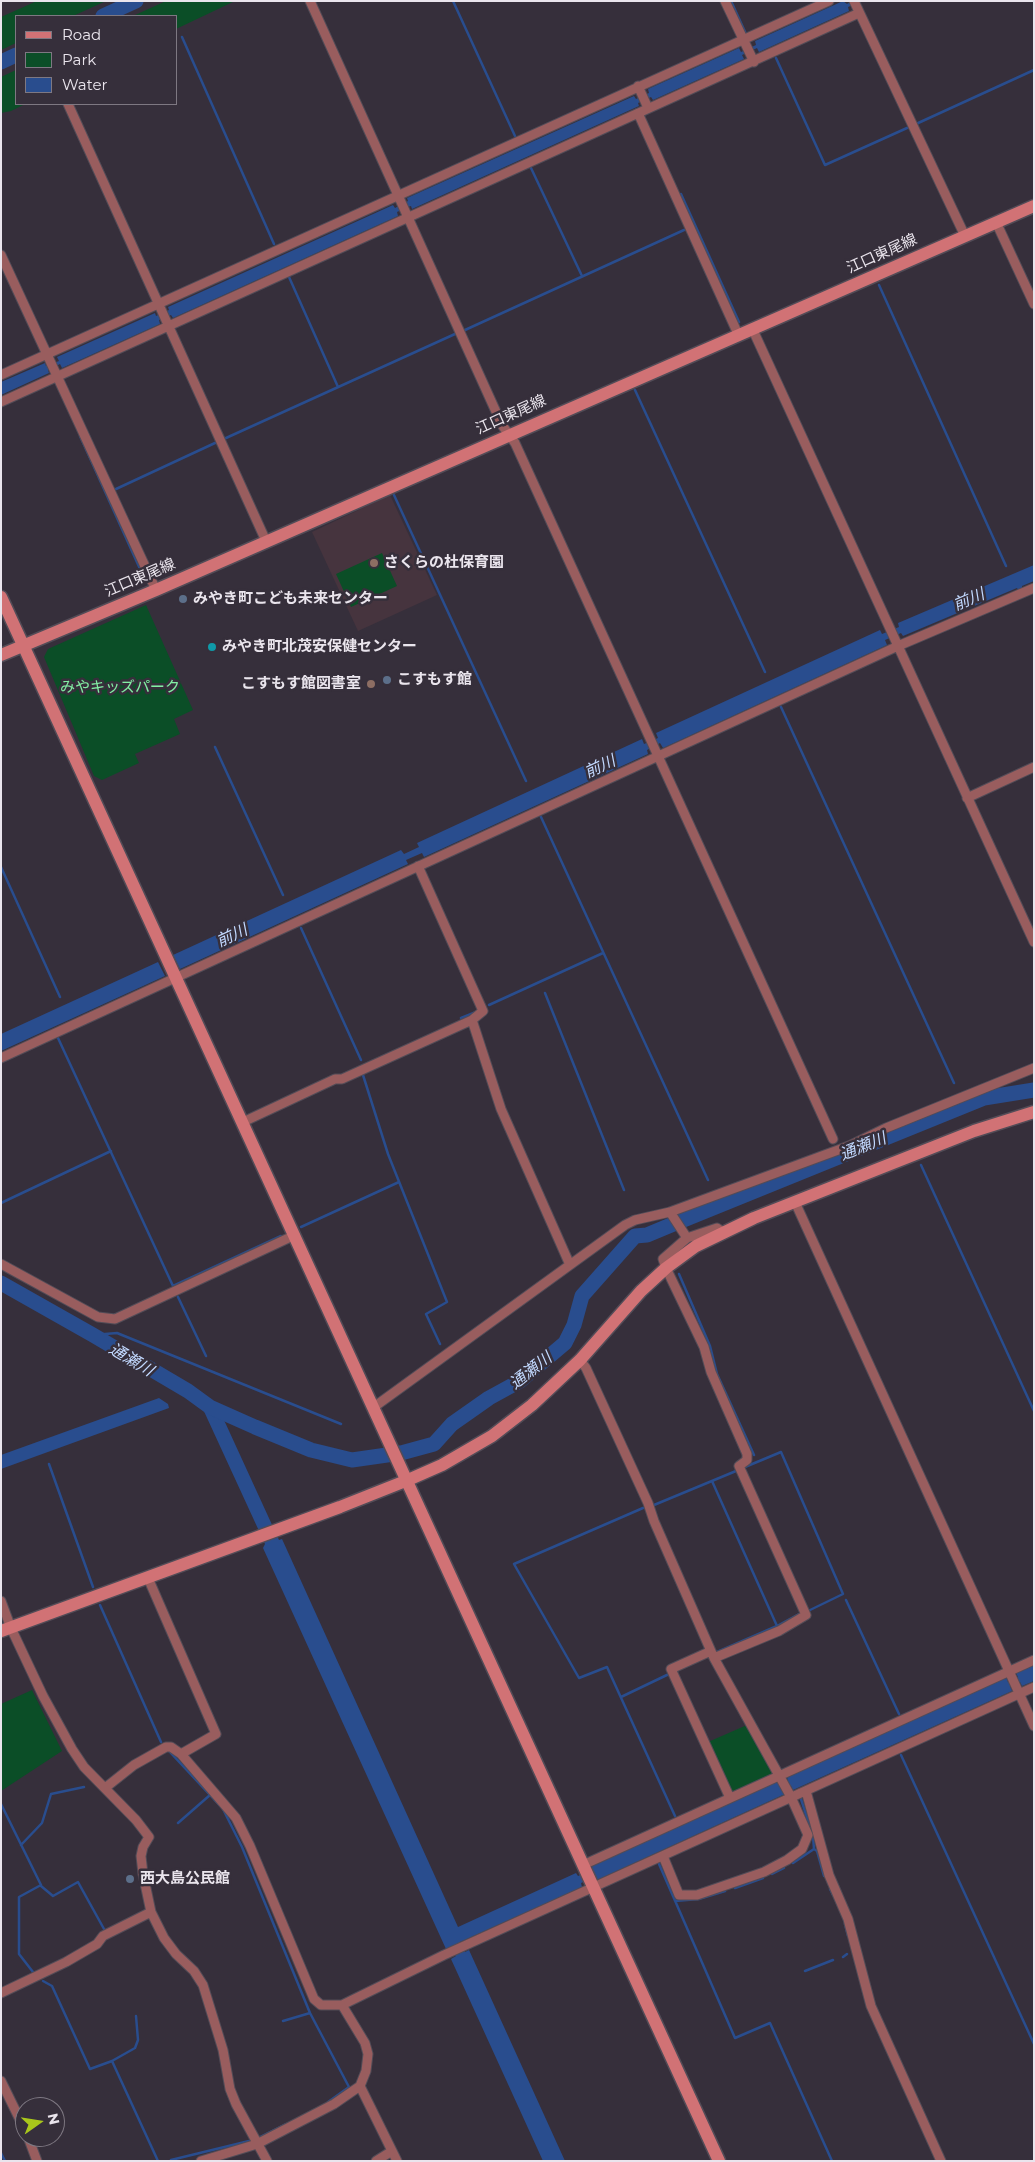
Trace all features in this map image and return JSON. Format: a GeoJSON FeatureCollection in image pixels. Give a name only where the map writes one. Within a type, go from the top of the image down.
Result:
{"type":"FeatureCollection","features":[{"type":"Feature","properties":{"kind":"street"},"geometry":{"type":"LineString","coordinates":[[310,1],[402,206],[507,434],[514,443],[833,1139]]}},
{"type":"Feature","properties":{"kind":"street"},"geometry":{"type":"LineString","coordinates":[[725,1],[754,62]]}},
{"type":"Feature","properties":{"kind":"street"},"geometry":{"type":"LineString","coordinates":[[1,402],[54,364],[643,98],[747,46],[829,1]]}},
{"type":"Feature","properties":{"kind":"street"},"geometry":{"type":"LineString","coordinates":[[643,98],[754,62],[856,7],[965,236]]}},
{"type":"Feature","properties":{"kind":"street"},"geometry":{"type":"LineString","coordinates":[[643,98],[638,113],[738,334]]}},
{"type":"Feature","properties":{"kind":"street"},"geometry":{"type":"LineString","coordinates":[[68,105],[266,541]]}},
{"type":"Feature","properties":{"kind":"street"},"geometry":{"type":"LineString","coordinates":[[1,375],[54,364],[402,206],[638,113]]}},
{"type":"Feature","properties":{"kind":"street","name":"江口東尾線"},"geometry":{"type":"LineString","coordinates":[[1,655],[156,590],[507,434],[1034,206]]}},
{"type":"Feature","properties":{"kind":"street"},"geometry":{"type":"LineString","coordinates":[[996,222],[1034,304]]}},
{"type":"Feature","properties":{"kind":"street"},"geometry":{"type":"LineString","coordinates":[[1,255],[54,364],[156,590]]}},
{"type":"Feature","properties":{"kind":"street"},"geometry":{"type":"LineString","coordinates":[[752,328],[1034,942]]}},
{"type":"Feature","properties":{"kind":"street"},"geometry":{"type":"LineString","coordinates":[[1,1058],[418,866],[654,747],[894,637],[1034,588]]}},
{"type":"Feature","properties":{"kind":"street"},"geometry":{"type":"LineString","coordinates":[[1,597],[175,978],[296,1235],[719,2161]]}},
{"type":"Feature","properties":{"kind":"street"},"geometry":{"type":"LineString","coordinates":[[967,798],[1034,767]]}},
{"type":"Feature","properties":{"kind":"street"},"geometry":{"type":"LineString","coordinates":[[243,1122],[335,1079],[342,1079],[472,1020],[483,1011],[418,866]]}},
{"type":"Feature","properties":{"kind":"street"},"geometry":{"type":"LineString","coordinates":[[472,1020],[502,1109],[570,1265]]}},
{"type":"Feature","properties":{"kind":"street"},"geometry":{"type":"LineString","coordinates":[[374,1407],[625,1224],[642,1218],[671,1214],[849,1146],[886,1128],[1034,1068]]}},
{"type":"Feature","properties":{"kind":"street"},"geometry":{"type":"LineString","coordinates":[[6,1629],[280,1530],[442,1465],[492,1436],[532,1405],[580,1360],[641,1291],[666,1268],[696,1246],[723,1232],[795,1202],[974,1131],[1034,1112]]}},
{"type":"Feature","properties":{"kind":"street"},"geometry":{"type":"LineString","coordinates":[[795,1202],[1034,1726]]}},
{"type":"Feature","properties":{"kind":"street"},"geometry":{"type":"LineString","coordinates":[[671,1214],[686,1237]]}},
{"type":"Feature","properties":{"kind":"street"},"geometry":{"type":"LineString","coordinates":[[723,1232],[717,1228],[686,1237],[663,1259],[704,1347],[710,1372],[747,1454],[747,1460],[739,1466],[806,1615],[779,1630],[671,1669],[730,1798]]}},
{"type":"Feature","properties":{"kind":"street"},"geometry":{"type":"LineString","coordinates":[[1,1264],[98,1318],[115,1319],[296,1235]]}},
{"type":"Feature","properties":{"kind":"street"},"geometry":{"type":"LineString","coordinates":[[580,1360],[586,1368],[648,1503],[712,1655],[785,1786],[808,1835],[802,1849],[787,1860],[764,1872],[697,1895],[679,1895],[663,1856]]}},
{"type":"Feature","properties":{"kind":"street"},"geometry":{"type":"LineString","coordinates":[[148,1578],[216,1734],[181,1754]]}},
{"type":"Feature","properties":{"kind":"street"},"geometry":{"type":"LineString","coordinates":[[1,1601],[6,1629],[72,1749],[84,1768],[136,1820],[149,1837],[143,1847],[141,1856],[142,1874],[151,1912],[168,1943],[203,1985],[223,2050],[230,2089],[236,2104],[267,2161]]}},
{"type":"Feature","properties":{"kind":"street"},"geometry":{"type":"LineString","coordinates":[[584,1866],[730,1798],[785,1786],[806,1791],[1014,1682],[1034,1660]]}},
{"type":"Feature","properties":{"kind":"street"},"geometry":{"type":"LineString","coordinates":[[105,1788],[134,1765],[166,1748],[170,1747],[181,1754],[236,1818],[250,1846],[314,1999],[321,2005],[342,2005],[593,1886],[663,1856],[785,1786],[1014,1682],[1034,1687]]}},
{"type":"Feature","properties":{"kind":"street"},"geometry":{"type":"LineString","coordinates":[[806,1791],[829,1875],[848,1919],[871,2006],[941,2161]]}},
{"type":"Feature","properties":{"kind":"street"},"geometry":{"type":"LineString","coordinates":[[1,1993],[66,1962],[96,1944],[103,1936],[151,1912]]}},
{"type":"Feature","properties":{"kind":"street"},"geometry":{"type":"LineString","coordinates":[[342,2005],[365,2043],[368,2054],[360,2086],[397,2161]]}},
{"type":"Feature","properties":{"kind":"street"},"geometry":{"type":"LineString","coordinates":[[1,2081],[15,2110]]}},
{"type":"Feature","properties":{"kind":"street"},"geometry":{"type":"LineString","coordinates":[[201,2161],[257,2144],[334,2104],[360,2086]]}},
{"type":"Feature","properties":{"kind":"street"},"geometry":{"type":"LineString","coordinates":[[32,2147],[37,2161]]}},
{"type":"Feature","properties":{"kind":"street"},"geometry":{"type":"LineString","coordinates":[[376,2161],[392,2151]]}},
{"type":"Feature","properties":{"kind":"shaded area","name":"さくらの杜保育園"},"geometry":{"type":"Polygon","coordinates":[[[390,495],[437,595],[358,631],[312,532],[390,495]]]}},
{"type":"Feature","properties":{"kind":"green space"},"geometry":{"type":"Polygon","coordinates":[[[37,1],[106,1],[75,15],[15,15],[15,43],[1,50],[1,17],[37,1]]]}},
{"type":"Feature","properties":{"kind":"green space"},"geometry":{"type":"Polygon","coordinates":[[[166,1],[235,1],[178,28],[178,15],[135,15],[166,1]]]}},
{"type":"Feature","properties":{"kind":"green space"},"geometry":{"type":"Polygon","coordinates":[[[15,70],[15,105],[23,105],[11,111],[1,113],[1,77],[15,70]]]}},
{"type":"Feature","properties":{"kind":"green space"},"geometry":{"type":"Polygon","coordinates":[[[382,553],[397,586],[351,607],[336,574],[382,553]]]}},
{"type":"Feature","properties":{"kind":"green space","name":"みやキッズパーク"},"geometry":{"type":"Polygon","coordinates":[[[146,605],[193,710],[174,719],[180,734],[135,754],[139,763],[102,780],[94,776],[44,657],[48,649],[146,605]]]}},
{"type":"Feature","properties":{"kind":"green space"},"geometry":{"type":"Polygon","coordinates":[[[32,1690],[62,1751],[1,1791],[1,1704],[32,1690]]]}},
{"type":"Feature","properties":{"kind":"green space"},"geometry":{"type":"Polygon","coordinates":[[[747,1725],[773,1775],[732,1794],[708,1742],[747,1725]]]}},
{"type":"Feature","properties":{"kind":"water"},"geometry":{"type":"Polygon","coordinates":[[[843,1],[847,4],[852,1],[862,1],[848,7],[849,11],[759,52],[757,48],[742,55],[744,59],[653,100],[651,97],[638,103],[639,106],[412,209],[411,206],[408,207],[397,212],[398,216],[173,318],[171,315],[159,320],[160,324],[62,368],[60,364],[48,370],[49,373],[1,395],[1,382],[45,363],[46,366],[59,361],[57,357],[155,313],[156,316],[169,310],[168,307],[393,205],[395,208],[408,201],[407,198],[634,96],[636,99],[649,93],[648,89],[739,48],[741,52],[756,45],[755,41],[843,1]]]}},
{"type":"Feature","properties":{"kind":"water","name":"前川"},"geometry":{"type":"Polygon","coordinates":[[[1034,565],[1034,581],[1022,586],[1018,590],[1017,588],[903,636],[901,633],[885,640],[887,645],[663,748],[660,743],[647,750],[648,754],[424,857],[422,853],[406,860],[408,864],[180,969],[173,955],[401,850],[404,854],[419,847],[417,843],[642,739],[644,744],[658,738],[656,733],[880,630],[882,634],[899,627],[898,623],[1034,565]]]}},
{"type":"Feature","properties":{"kind":"water"},"geometry":{"type":"Polygon","coordinates":[[[158,962],[165,976],[1,1051],[1,1034],[158,962]]]}},
{"type":"Feature","properties":{"kind":"water"},"geometry":{"type":"Polygon","coordinates":[[[159,1398],[168,1404],[169,1408],[1,1469],[1,1455],[159,1398]]]}},
{"type":"Feature","properties":{"kind":"water"},"geometry":{"type":"Polygon","coordinates":[[[202,1407],[224,1420],[279,1540],[282,1539],[458,1927],[576,1873],[578,1876],[592,1870],[591,1866],[778,1781],[780,1785],[788,1781],[787,1777],[1006,1677],[1008,1682],[1018,1677],[1016,1673],[1034,1665],[1034,1681],[1022,1686],[1020,1682],[1010,1686],[1012,1691],[793,1790],[791,1786],[783,1790],[785,1794],[597,1880],[595,1877],[581,1883],[582,1887],[460,1942],[465,1952],[469,1950],[565,2161],[543,2161],[451,1959],[456,1956],[452,1947],[446,1949],[263,1548],[265,1544],[202,1407]]]}},
{"type":"Feature","properties":{"kind":"waterway"},"geometry":{"type":"LineString","coordinates":[[105,15],[136,1]]}},
{"type":"Feature","properties":{"kind":"waterway"},"geometry":{"type":"LineString","coordinates":[[453,1],[515,136]]}},
{"type":"Feature","properties":{"kind":"waterway"},"geometry":{"type":"LineString","coordinates":[[731,1],[746,34]]}},
{"type":"Feature","properties":{"kind":"waterway"},"geometry":{"type":"LineString","coordinates":[[182,37],[274,244]]}},
{"type":"Feature","properties":{"kind":"waterway"},"geometry":{"type":"LineString","coordinates":[[1,62],[15,55]]}},
{"type":"Feature","properties":{"kind":"waterway"},"geometry":{"type":"LineString","coordinates":[[776,58],[825,165],[907,128]]}},
{"type":"Feature","properties":{"kind":"waterway"},"geometry":{"type":"LineString","coordinates":[[916,124],[1034,70]]}},
{"type":"Feature","properties":{"kind":"waterway"},"geometry":{"type":"LineString","coordinates":[[531,168],[582,276]]}},
{"type":"Feature","properties":{"kind":"waterway"},"geometry":{"type":"LineString","coordinates":[[681,194],[739,322]]}},
{"type":"Feature","properties":{"kind":"waterway"},"geometry":{"type":"LineString","coordinates":[[465,330],[684,230]]}},
{"type":"Feature","properties":{"kind":"waterway"},"geometry":{"type":"LineString","coordinates":[[289,277],[338,387]]}},
{"type":"Feature","properties":{"kind":"waterway"},"geometry":{"type":"LineString","coordinates":[[879,285],[1006,566]]}},
{"type":"Feature","properties":{"kind":"waterway"},"geometry":{"type":"LineString","coordinates":[[226,438],[455,334]]}},
{"type":"Feature","properties":{"kind":"waterway"},"geometry":{"type":"LineString","coordinates":[[635,390],[765,672]]}},
{"type":"Feature","properties":{"kind":"waterway"},"geometry":{"type":"LineString","coordinates":[[80,436],[145,580]]}},
{"type":"Feature","properties":{"kind":"waterway"},"geometry":{"type":"LineString","coordinates":[[116,489],[215,443]]}},
{"type":"Feature","properties":{"kind":"waterway"},"geometry":{"type":"LineString","coordinates":[[394,495],[526,781]]}},
{"type":"Feature","properties":{"kind":"waterway"},"geometry":{"type":"LineString","coordinates":[[781,707],[954,1083]]}},
{"type":"Feature","properties":{"kind":"waterway"},"geometry":{"type":"LineString","coordinates":[[215,747],[283,895]]}},
{"type":"Feature","properties":{"kind":"waterway"},"geometry":{"type":"LineString","coordinates":[[541,817],[708,1180]]}},
{"type":"Feature","properties":{"kind":"waterway"},"geometry":{"type":"LineString","coordinates":[[1,867],[60,997]]}},
{"type":"Feature","properties":{"kind":"waterway"},"geometry":{"type":"LineString","coordinates":[[301,928],[361,1060]]}},
{"type":"Feature","properties":{"kind":"waterway"},"geometry":{"type":"LineString","coordinates":[[489,1005],[603,953]]}},
{"type":"Feature","properties":{"kind":"waterway"},"geometry":{"type":"LineString","coordinates":[[545,993],[624,1190]]}},
{"type":"Feature","properties":{"kind":"waterway"},"geometry":{"type":"LineString","coordinates":[[461,1018],[476,1012]]}},
{"type":"Feature","properties":{"kind":"waterway"},"geometry":{"type":"LineString","coordinates":[[58,1038],[173,1286],[281,1236]]}},
{"type":"Feature","properties":{"kind":"waterway"},"geometry":{"type":"LineString","coordinates":[[363,1075],[388,1154],[447,1302],[426,1314],[440,1344]]}},
{"type":"Feature","properties":{"kind":"waterway","name":"通瀬川"},"geometry":{"type":"LineString","coordinates":[[1,1283],[188,1391],[210,1407],[255,1427],[311,1450],[352,1460],[401,1453],[434,1444],[452,1424],[489,1398],[520,1381],[565,1343],[574,1325],[582,1296],[635,1236],[647,1235],[984,1098],[1034,1090]]}},
{"type":"Feature","properties":{"kind":"waterway"},"geometry":{"type":"LineString","coordinates":[[1,1203],[111,1151]]}},
{"type":"Feature","properties":{"kind":"waterway"},"geometry":{"type":"LineString","coordinates":[[921,1165],[1034,1411]]}},
{"type":"Feature","properties":{"kind":"waterway"},"geometry":{"type":"LineString","coordinates":[[301,1227],[399,1182]]}},
{"type":"Feature","properties":{"kind":"waterway"},"geometry":{"type":"LineString","coordinates":[[679,1274],[710,1346],[717,1374],[754,1455]]}},
{"type":"Feature","properties":{"kind":"waterway"},"geometry":{"type":"LineString","coordinates":[[178,1297],[206,1356]]}},
{"type":"Feature","properties":{"kind":"waterway"},"geometry":{"type":"LineString","coordinates":[[93,1335],[117,1333],[341,1424]]}},
{"type":"Feature","properties":{"kind":"waterway","name":"通瀬川"},"geometry":{"type":"LineString","coordinates":[[210,1407],[214,1416]]}},
{"type":"Feature","properties":{"kind":"waterway"},"geometry":{"type":"LineString","coordinates":[[745,1467],[781,1452],[843,1594],[808,1611]]}},
{"type":"Feature","properties":{"kind":"waterway"},"geometry":{"type":"LineString","coordinates":[[49,1464],[93,1587]]}},
{"type":"Feature","properties":{"kind":"waterway"},"geometry":{"type":"LineString","coordinates":[[654,1505],[736,1471]]}},
{"type":"Feature","properties":{"kind":"waterway"},"geometry":{"type":"LineString","coordinates":[[712,1481],[777,1626]]}},
{"type":"Feature","properties":{"kind":"waterway"},"geometry":{"type":"LineString","coordinates":[[643,1508],[514,1564],[579,1678],[607,1667],[675,1816]]}},
{"type":"Feature","properties":{"kind":"waterway"},"geometry":{"type":"LineString","coordinates":[[846,1600],[899,1714]]}},
{"type":"Feature","properties":{"kind":"waterway"},"geometry":{"type":"LineString","coordinates":[[100,1605],[161,1742]]}},
{"type":"Feature","properties":{"kind":"waterway"},"geometry":{"type":"LineString","coordinates":[[717,1652],[777,1626],[799,1614]]}},
{"type":"Feature","properties":{"kind":"waterway"},"geometry":{"type":"LineString","coordinates":[[621,1697],[669,1674]]}},
{"type":"Feature","properties":{"kind":"waterway"},"geometry":{"type":"LineString","coordinates":[[169,1751],[223,1809],[242,1847],[310,2013],[349,2087],[328,2102]]}},
{"type":"Feature","properties":{"kind":"waterway"},"geometry":{"type":"LineString","coordinates":[[901,1755],[1034,2044]]}},
{"type":"Feature","properties":{"kind":"waterway"},"geometry":{"type":"LineString","coordinates":[[21,1845],[42,1823],[51,1794],[84,1787]]}},
{"type":"Feature","properties":{"kind":"waterway"},"geometry":{"type":"LineString","coordinates":[[178,1823],[210,1795]]}},
{"type":"Feature","properties":{"kind":"waterway"},"geometry":{"type":"LineString","coordinates":[[793,1863],[814,1849],[813,1836],[801,1799]]}},
{"type":"Feature","properties":{"kind":"waterway"},"geometry":{"type":"LineString","coordinates":[[1,1804],[41,1885],[19,1897],[19,1954],[33,1972]]}},
{"type":"Feature","properties":{"kind":"waterway"},"geometry":{"type":"LineString","coordinates":[[814,1849],[817,1851],[824,1876]]}},
{"type":"Feature","properties":{"kind":"waterway"},"geometry":{"type":"LineString","coordinates":[[659,1864],[735,2038],[770,2023],[832,2161]]}},
{"type":"Feature","properties":{"kind":"waterway"},"geometry":{"type":"LineString","coordinates":[[772,1874],[784,1868]]}},
{"type":"Feature","properties":{"kind":"waterway"},"geometry":{"type":"LineString","coordinates":[[735,1888],[763,1878]]}},
{"type":"Feature","properties":{"kind":"waterway"},"geometry":{"type":"LineString","coordinates":[[41,1886],[53,1896],[78,1882],[104,1929]]}},
{"type":"Feature","properties":{"kind":"waterway"},"geometry":{"type":"LineString","coordinates":[[830,1889],[833,1895]]}},
{"type":"Feature","properties":{"kind":"waterway"},"geometry":{"type":"LineString","coordinates":[[675,1901],[699,1899],[725,1891]]}},
{"type":"Feature","properties":{"kind":"waterway"},"geometry":{"type":"LineString","coordinates":[[845,1924],[848,1936]]}},
{"type":"Feature","properties":{"kind":"waterway"},"geometry":{"type":"LineString","coordinates":[[843,1957],[847,1954]]}},
{"type":"Feature","properties":{"kind":"waterway"},"geometry":{"type":"LineString","coordinates":[[805,1971],[833,1960]]}},
{"type":"Feature","properties":{"kind":"waterway"},"geometry":{"type":"LineString","coordinates":[[43,1981],[52,1986],[90,2069],[112,2061]]}},
{"type":"Feature","properties":{"kind":"waterway"},"geometry":{"type":"LineString","coordinates":[[283,2021],[310,2013]]}},
{"type":"Feature","properties":{"kind":"waterway"},"geometry":{"type":"LineString","coordinates":[[136,2016],[138,2040],[135,2048],[112,2061],[158,2161]]}},
{"type":"Feature","properties":{"kind":"waterway"},"geometry":{"type":"LineString","coordinates":[[260,2137],[286,2124]]}},
{"type":"Feature","properties":{"kind":"waterway"},"geometry":{"type":"LineString","coordinates":[[171,2160],[249,2141]]}},
{"type":"Feature","properties":{"kind":"waterway"},"geometry":{"type":"LineString","coordinates":[[1,2153],[5,2161]]}},
{"type":"Feature","properties":{"kind":"place","name":"さくらの杜保育園"},"geometry":{"type":"Point","coordinates":[374,563]}},
{"type":"Feature","properties":{"kind":"place","name":"みやき町こども未来センター"},"geometry":{"type":"Point","coordinates":[183,599]}},
{"type":"Feature","properties":{"kind":"place","name":"みやき町北茂安保健センター"},"geometry":{"type":"Point","coordinates":[212,647]}},
{"type":"Feature","properties":{"kind":"place","name":"こすもす館"},"geometry":{"type":"Point","coordinates":[387,680]}},
{"type":"Feature","properties":{"kind":"place","name":"こすもす館図書室"},"geometry":{"type":"Point","coordinates":[371,684]}},
{"type":"Feature","properties":{"kind":"place","name":"西大島公民館"},"geometry":{"type":"Point","coordinates":[130,1879]}}]}
